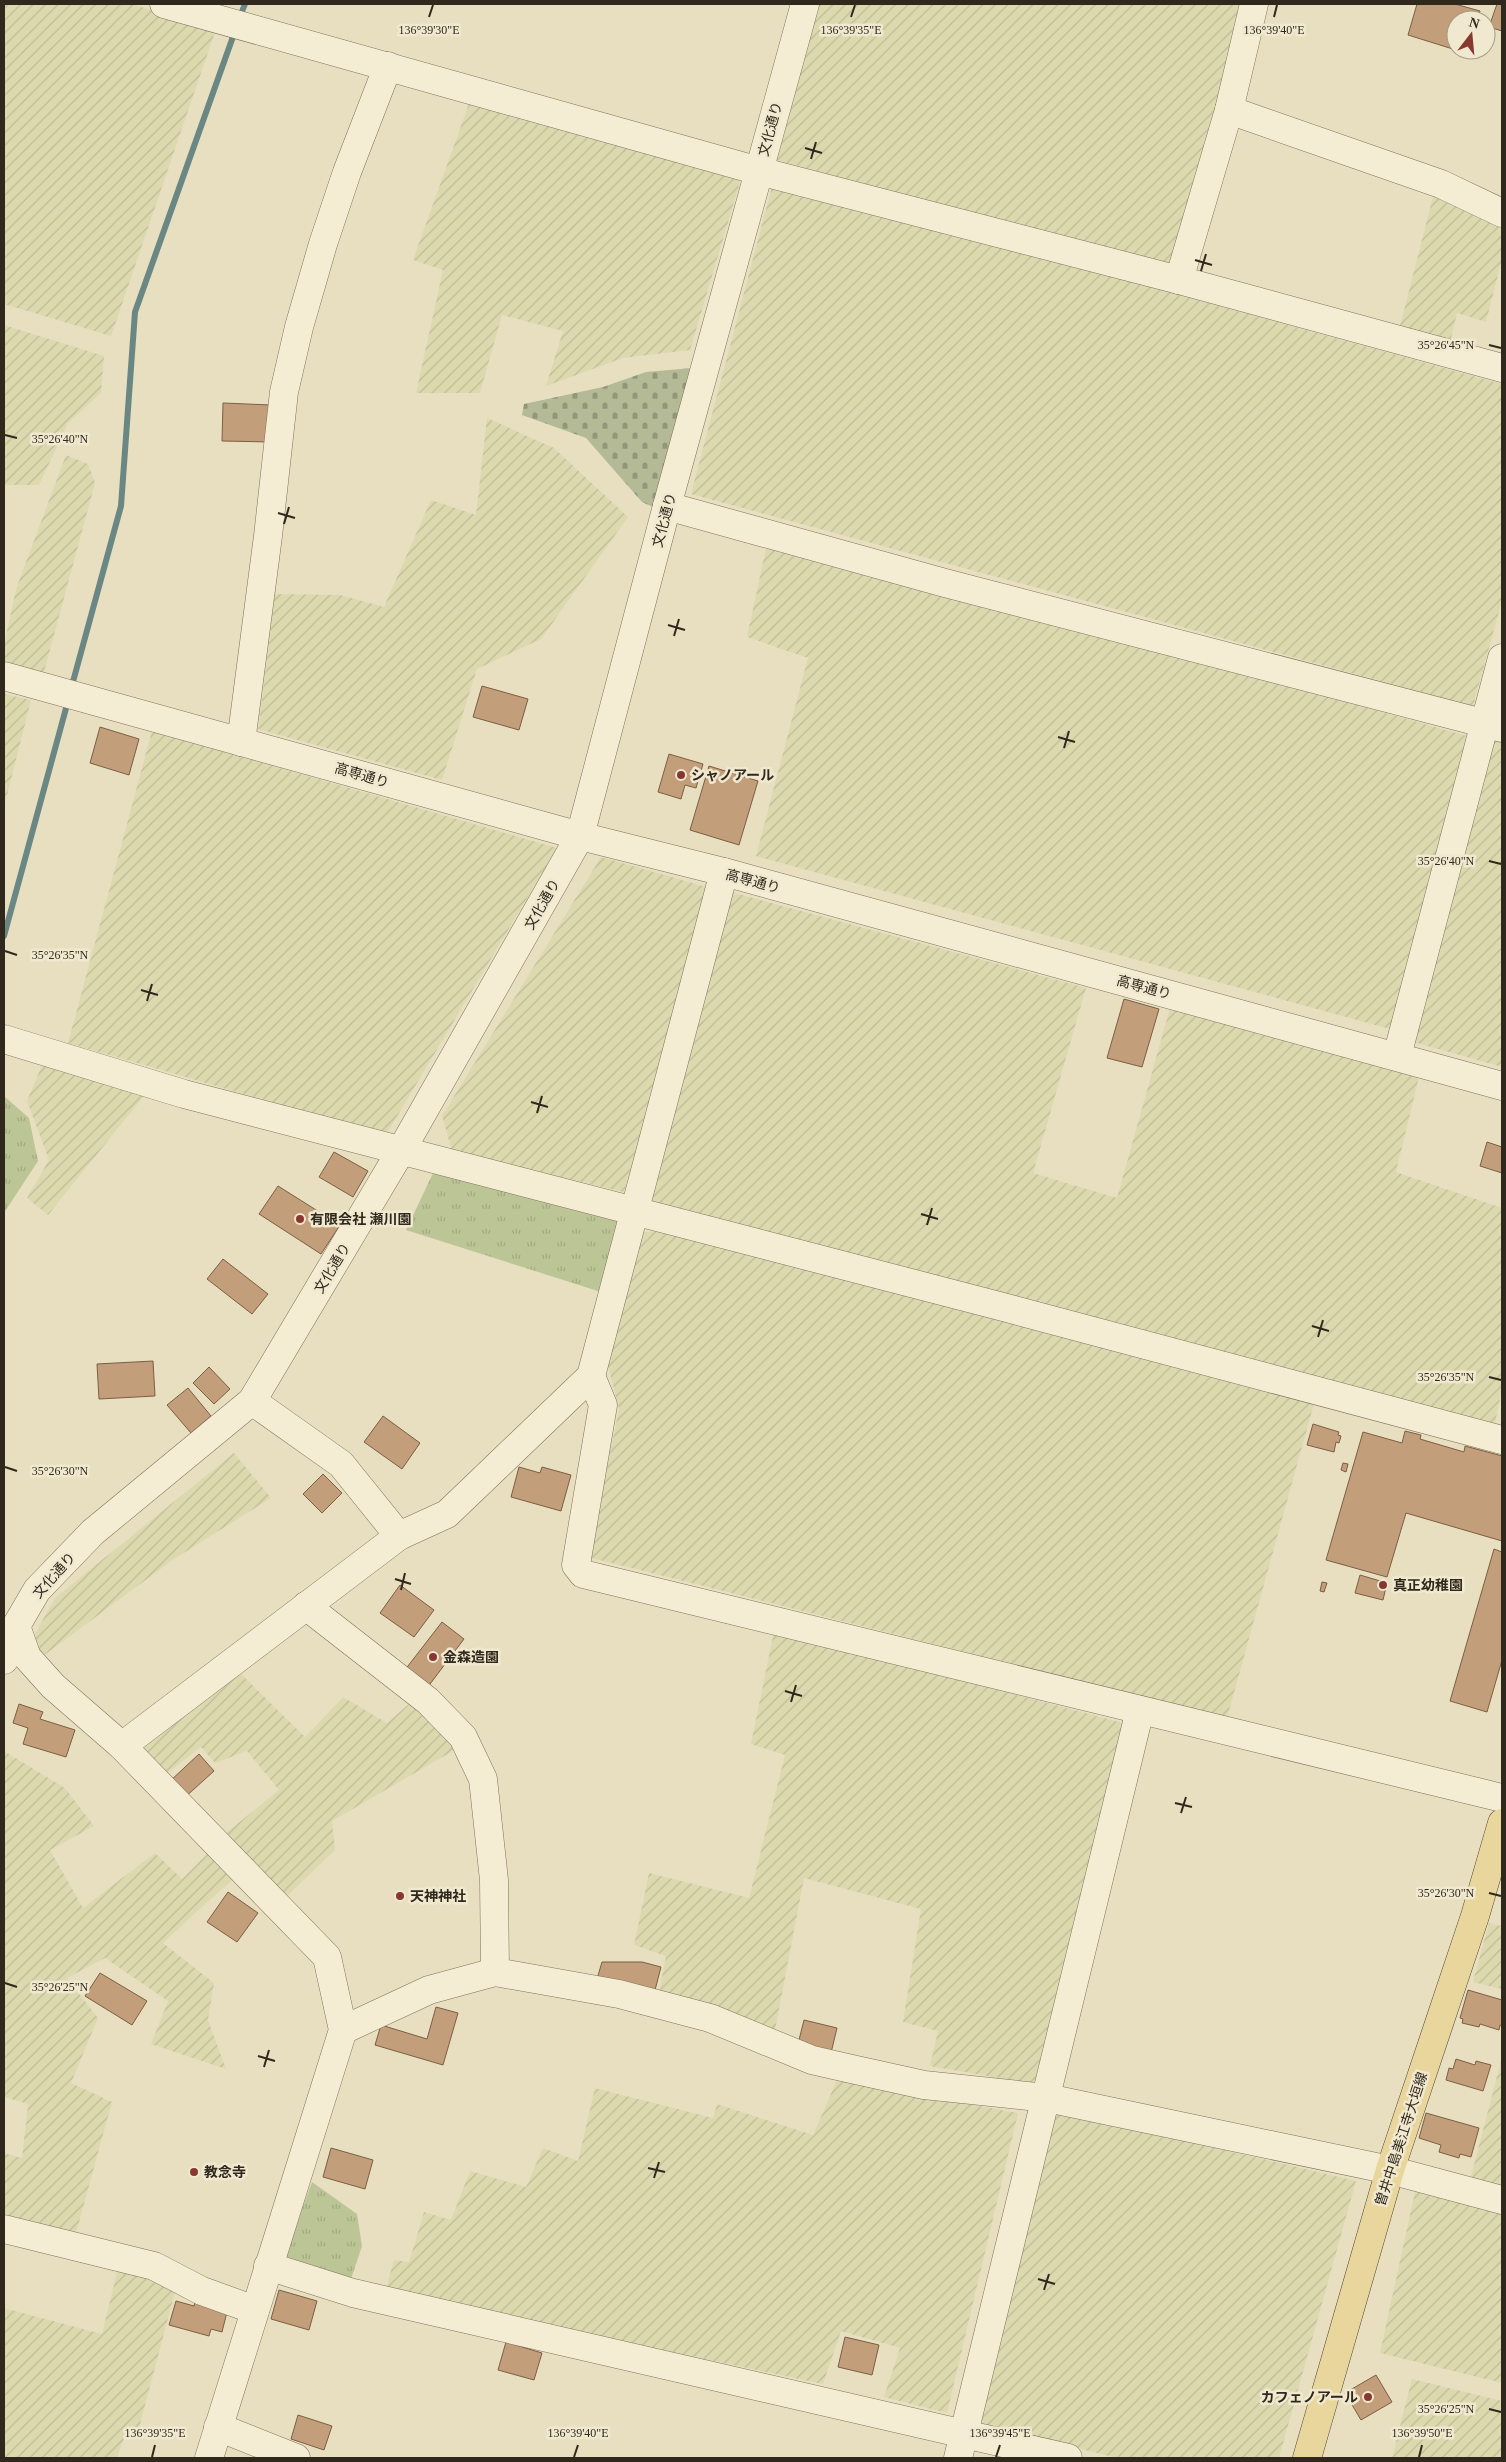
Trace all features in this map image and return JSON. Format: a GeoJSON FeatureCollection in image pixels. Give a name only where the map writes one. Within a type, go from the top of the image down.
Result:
{"type":"FeatureCollection","features":[{"type":"Feature","properties":{"kind":"main road","name":"曽井中島美江寺大垣線"},"geometry":{"type":"LineString","coordinates":[[1307,2458],[1390,2170],[1475,1916],[1502,1823]]}},
{"type":"Feature","properties":{"kind":"street"},"geometry":{"type":"LineString","coordinates":[[164,4],[247,29],[388,66],[759,171],[1179,280],[1502,368]]}},
{"type":"Feature","properties":{"kind":"street","name":"文化通り"},"geometry":{"type":"LineString","coordinates":[[4,1660],[16,1626],[37,1590],[93,1532],[252,1401],[402,1149],[580,836],[667,506],[805,4]]}},
{"type":"Feature","properties":{"kind":"street"},"geometry":{"type":"LineString","coordinates":[[1179,280],[1229,110],[1254,4]]}},
{"type":"Feature","properties":{"kind":"street"},"geometry":{"type":"LineString","coordinates":[[241,742],[268,536],[284,392],[299,327],[323,244],[347,172],[388,66]]}},
{"type":"Feature","properties":{"kind":"street"},"geometry":{"type":"LineString","coordinates":[[1229,110],[1441,184],[1502,213]]}},
{"type":"Feature","properties":{"kind":"street"},"geometry":{"type":"LineString","coordinates":[[667,506],[945,583],[1493,727]]}},
{"type":"Feature","properties":{"kind":"street"},"geometry":{"type":"LineString","coordinates":[[1396,1056],[1493,727],[1502,658]]}},
{"type":"Feature","properties":{"kind":"street","name":"高専通り"},"geometry":{"type":"LineString","coordinates":[[4,676],[580,836],[724,872],[1502,1086]]}},
{"type":"Feature","properties":{"kind":"street"},"geometry":{"type":"LineString","coordinates":[[122,1746],[399,1536],[447,1514],[591,1376],[724,872]]}},
{"type":"Feature","properties":{"kind":"street"},"geometry":{"type":"LineString","coordinates":[[4,1040],[184,1094],[402,1149],[1502,1440]]}},
{"type":"Feature","properties":{"kind":"street"},"geometry":{"type":"LineString","coordinates":[[591,1376],[603,1405],[576,1565],[583,1574],[1502,1798]]}},
{"type":"Feature","properties":{"kind":"street"},"geometry":{"type":"LineString","coordinates":[[252,1401],[341,1464],[399,1536]]}},
{"type":"Feature","properties":{"kind":"street"},"geometry":{"type":"LineString","coordinates":[[306,1606],[428,1701],[463,1737],[483,1779],[494,1880],[495,1972]]}},
{"type":"Feature","properties":{"kind":"street"},"geometry":{"type":"LineString","coordinates":[[16,1626],[27,1657],[53,1686],[122,1746],[327,1957],[343,2030],[209,2458]]}},
{"type":"Feature","properties":{"kind":"street"},"geometry":{"type":"LineString","coordinates":[[961,2446],[1140,1710]]}},
{"type":"Feature","properties":{"kind":"street"},"geometry":{"type":"LineString","coordinates":[[343,2030],[428,1990],[495,1972],[620,1994],[710,2018],[812,2060],[847,2068],[924,2085],[1046,2098],[1390,2170],[1502,2200]]}},
{"type":"Feature","properties":{"kind":"street"},"geometry":{"type":"LineString","coordinates":[[4,2229],[154,2266],[202,2291],[255,2310]]}},
{"type":"Feature","properties":{"kind":"street"},"geometry":{"type":"LineString","coordinates":[[268,2266],[353,2293],[961,2446],[1068,2458]]}},
{"type":"Feature","properties":{"kind":"street"},"geometry":{"type":"LineString","coordinates":[[218,2427],[296,2458]]}},
{"type":"Feature","properties":{"kind":"shaded area"},"geometry":{"type":"Polygon","coordinates":[[[4,4],[131,4],[216,29],[111,336],[4,304],[4,4]]]}},
{"type":"Feature","properties":{"kind":"shaded area"},"geometry":{"type":"Polygon","coordinates":[[[819,4],[1251,4],[1180,269],[777,160],[819,4]]]}},
{"type":"Feature","properties":{"kind":"shaded area"},"geometry":{"type":"Polygon","coordinates":[[[471,98],[728,169],[740,182],[690,350],[623,358],[546,386],[563,331],[502,315],[480,393],[416,393],[443,270],[413,260],[471,98]]]}},
{"type":"Feature","properties":{"kind":"shaded area"},"geometry":{"type":"Polygon","coordinates":[[[773,183],[1502,384],[1502,601],[1473,706],[691,494],[773,183]]]}},
{"type":"Feature","properties":{"kind":"shaded area"},"geometry":{"type":"Polygon","coordinates":[[[1435,189],[1502,228],[1502,259],[1486,322],[1457,313],[1450,343],[1399,330],[1435,189]]]}},
{"type":"Feature","properties":{"kind":"shaded area"},"geometry":{"type":"Polygon","coordinates":[[[4,325],[104,356],[101,393],[68,423],[39,485],[4,485],[4,325]]]}},
{"type":"Feature","properties":{"kind":"shaded area"},"geometry":{"type":"Polygon","coordinates":[[[487,418],[554,448],[628,517],[541,639],[477,669],[442,780],[258,729],[275,594],[340,595],[384,607],[431,500],[476,515],[487,418]]]}},
{"type":"Feature","properties":{"kind":"shaded area"},"geometry":{"type":"Polygon","coordinates":[[[66,455],[88,464],[95,483],[44,672],[4,662],[4,645],[16,589],[66,455]]]}},
{"type":"Feature","properties":{"kind":"shaded area"},"geometry":{"type":"Polygon","coordinates":[[[768,539],[1467,736],[1390,1029],[756,856],[808,658],[747,637],[768,539]]]}},
{"type":"Feature","properties":{"kind":"shaded area"},"geometry":{"type":"Polygon","coordinates":[[[4,694],[31,700],[4,807],[4,694]]]}},
{"type":"Feature","properties":{"kind":"shaded area"},"geometry":{"type":"Polygon","coordinates":[[[152,731],[557,848],[386,1135],[68,1043],[152,731]]]}},
{"type":"Feature","properties":{"kind":"shaded area"},"geometry":{"type":"Polygon","coordinates":[[[1495,737],[1502,739],[1502,1067],[1410,1041],[1495,737]]]}},
{"type":"Feature","properties":{"kind":"shaded area"},"geometry":{"type":"Polygon","coordinates":[[[601,857],[710,888],[624,1192],[452,1151],[442,1116],[601,857]]]}},
{"type":"Feature","properties":{"kind":"shaded area"},"geometry":{"type":"Polygon","coordinates":[[[731,892],[1086,988],[1033,1173],[1117,1198],[1170,1008],[1419,1077],[1396,1172],[1502,1208],[1502,1389],[1494,1428],[649,1203],[731,892]]]}},
{"type":"Feature","properties":{"kind":"shaded area"},"geometry":{"type":"Polygon","coordinates":[[[45,1058],[148,1091],[48,1215],[27,1198],[49,1160],[27,1101],[45,1058]]]}},
{"type":"Feature","properties":{"kind":"shaded area"},"geometry":{"type":"Polygon","coordinates":[[[662,1231],[1315,1400],[1227,1718],[588,1557],[619,1409],[607,1362],[643,1232],[662,1231]]]}},
{"type":"Feature","properties":{"kind":"shaded area"},"geometry":{"type":"Polygon","coordinates":[[[234,1453],[271,1498],[174,1559],[43,1656],[31,1641],[55,1598],[234,1453]]]}},
{"type":"Feature","properties":{"kind":"shaded area"},"geometry":{"type":"Polygon","coordinates":[[[774,1631],[1123,1723],[1034,2084],[930,2066],[938,2031],[903,2022],[921,1909],[804,1878],[775,2030],[659,1993],[666,1956],[634,1945],[649,1873],[749,1898],[785,1755],[751,1744],[774,1631]]]}},
{"type":"Feature","properties":{"kind":"shaded area"},"geometry":{"type":"Polygon","coordinates":[[[234,1667],[305,1737],[343,1697],[387,1723],[410,1703],[458,1748],[332,1821],[335,1850],[286,1897],[220,1838],[279,1790],[247,1751],[215,1763],[201,1747],[161,1778],[141,1756],[144,1743],[234,1667]]]}},
{"type":"Feature","properties":{"kind":"shaded area"},"geometry":{"type":"Polygon","coordinates":[[[4,1751],[65,1788],[94,1826],[50,1850],[83,1908],[155,1853],[182,1879],[208,1853],[236,1876],[163,1943],[214,1983],[208,2020],[226,2069],[151,2044],[168,2001],[105,1958],[67,1978],[98,2018],[71,2083],[112,2102],[76,2233],[4,2216],[4,2153],[22,2158],[28,2104],[4,2097],[4,1751]]]}},
{"type":"Feature","properties":{"kind":"shaded area"},"geometry":{"type":"Polygon","coordinates":[[[1489,1923],[1502,1926],[1502,1989],[1473,1982],[1489,1923]]]}},
{"type":"Feature","properties":{"kind":"shaded area"},"geometry":{"type":"Polygon","coordinates":[[[1502,2057],[1502,2188],[1470,2180],[1502,2057]]]}},
{"type":"Feature","properties":{"kind":"shaded area"},"geometry":{"type":"Polygon","coordinates":[[[837,2080],[1018,2113],[947,2413],[884,2397],[900,2348],[841,2331],[823,2384],[385,2292],[394,2260],[409,2262],[424,2212],[451,2220],[470,2171],[526,2187],[543,2148],[578,2161],[595,2088],[713,2118],[717,2104],[813,2135],[837,2080]]]}},
{"type":"Feature","properties":{"kind":"shaded area"},"geometry":{"type":"Polygon","coordinates":[[[1057,2111],[1356,2181],[1279,2458],[1117,2458],[977,2423],[1047,2119],[1057,2111]]]}},
{"type":"Feature","properties":{"kind":"shaded area"},"geometry":{"type":"Polygon","coordinates":[[[1415,2192],[1502,2214],[1502,2383],[1380,2353],[1415,2192]]]}},
{"type":"Feature","properties":{"kind":"shaded area"},"geometry":{"type":"Polygon","coordinates":[[[119,2264],[177,2284],[138,2432],[127,2430],[117,2458],[4,2458],[4,2308],[102,2334],[119,2264]]]}},
{"type":"Feature","properties":{"kind":"shaded area"},"geometry":{"type":"Polygon","coordinates":[[[1412,2379],[1502,2401],[1502,2458],[1392,2458],[1412,2379]]]}},
{"type":"Feature","properties":{"kind":"green space"},"geometry":{"type":"Polygon","coordinates":[[[692,368],[655,508],[642,502],[586,438],[522,415],[524,404],[603,387],[646,372],[692,368]]]}},
{"type":"Feature","properties":{"kind":"green space"},"geometry":{"type":"Polygon","coordinates":[[[4,1096],[29,1118],[38,1161],[4,1213],[4,1096]]]}},
{"type":"Feature","properties":{"kind":"green space"},"geometry":{"type":"Polygon","coordinates":[[[436,1167],[622,1218],[601,1292],[406,1230],[436,1167]]]}},
{"type":"Feature","properties":{"kind":"green space"},"geometry":{"type":"Polygon","coordinates":[[[312,2182],[357,2214],[362,2246],[350,2282],[283,2260],[312,2182]]]}},
{"type":"Feature","properties":{"kind":"building"},"geometry":{"type":"Polygon","coordinates":[[[1417,4],[1455,4],[1476,10],[1446,10],[1446,47],[1408,35],[1417,4]]]}},
{"type":"Feature","properties":{"kind":"building"},"geometry":{"type":"Polygon","coordinates":[[[1497,4],[1502,4],[1502,31],[1496,29],[1495,10],[1497,4]]]}},
{"type":"Feature","properties":{"kind":"building"},"geometry":{"type":"Polygon","coordinates":[[[223,403],[271,405],[270,442],[222,441],[223,403]]]}},
{"type":"Feature","properties":{"kind":"building"},"geometry":{"type":"Polygon","coordinates":[[[482,686],[528,699],[519,730],[473,717],[482,686]]]}},
{"type":"Feature","properties":{"kind":"building"},"geometry":{"type":"Polygon","coordinates":[[[100,727],[139,739],[129,775],[90,763],[100,727]]]}},
{"type":"Feature","properties":{"kind":"building","name":"シャノアール"},"geometry":{"type":"Polygon","coordinates":[[[669,754],[703,764],[696,788],[685,785],[681,799],[658,792],[669,754]]]}},
{"type":"Feature","properties":{"kind":"building"},"geometry":{"type":"Polygon","coordinates":[[[709,766],[758,781],[739,845],[690,830],[709,766]]]}},
{"type":"Feature","properties":{"kind":"building"},"geometry":{"type":"Polygon","coordinates":[[[1124,999],[1159,1009],[1142,1067],[1107,1058],[1124,999]]]}},
{"type":"Feature","properties":{"kind":"building"},"geometry":{"type":"Polygon","coordinates":[[[1487,1142],[1502,1147],[1502,1173],[1480,1166],[1487,1142]]]}},
{"type":"Feature","properties":{"kind":"building"},"geometry":{"type":"Polygon","coordinates":[[[334,1152],[368,1171],[353,1197],[319,1177],[334,1152]]]}},
{"type":"Feature","properties":{"kind":"building"},"geometry":{"type":"Polygon","coordinates":[[[278,1186],[340,1225],[321,1254],[259,1214],[278,1186]]]}},
{"type":"Feature","properties":{"kind":"building"},"geometry":{"type":"Polygon","coordinates":[[[223,1259],[268,1294],[252,1314],[207,1279],[223,1259]]]}},
{"type":"Feature","properties":{"kind":"building"},"geometry":{"type":"Polygon","coordinates":[[[153,1361],[155,1396],[99,1399],[97,1364],[153,1361]]]}},
{"type":"Feature","properties":{"kind":"building"},"geometry":{"type":"Polygon","coordinates":[[[209,1367],[230,1389],[214,1404],[193,1383],[209,1367]]]}},
{"type":"Feature","properties":{"kind":"building"},"geometry":{"type":"Polygon","coordinates":[[[188,1388],[211,1416],[191,1433],[167,1405],[188,1388]]]}},
{"type":"Feature","properties":{"kind":"building"},"geometry":{"type":"Polygon","coordinates":[[[383,1416],[420,1443],[402,1469],[364,1442],[383,1416]]]}},
{"type":"Feature","properties":{"kind":"building"},"geometry":{"type":"Polygon","coordinates":[[[1313,1424],[1339,1432],[1338,1435],[1341,1436],[1339,1443],[1336,1442],[1334,1452],[1307,1445],[1313,1424]]]}},
{"type":"Feature","properties":{"kind":"building"},"geometry":{"type":"Polygon","coordinates":[[[1405,1431],[1421,1435],[1420,1439],[1464,1452],[1465,1446],[1502,1456],[1502,1541],[1406,1513],[1387,1577],[1326,1560],[1363,1432],[1402,1443],[1405,1431]]]}},
{"type":"Feature","properties":{"kind":"building"},"geometry":{"type":"Polygon","coordinates":[[[1343,1463],[1348,1464],[1346,1472],[1341,1470],[1343,1463]]]}},
{"type":"Feature","properties":{"kind":"building"},"geometry":{"type":"Polygon","coordinates":[[[519,1467],[540,1473],[542,1467],[571,1475],[561,1511],[511,1497],[519,1467]]]}},
{"type":"Feature","properties":{"kind":"building"},"geometry":{"type":"Polygon","coordinates":[[[323,1474],[342,1493],[322,1513],[303,1494],[323,1474]]]}},
{"type":"Feature","properties":{"kind":"building"},"geometry":{"type":"Polygon","coordinates":[[[1494,1549],[1502,1552],[1502,1660],[1487,1712],[1450,1701],[1494,1549]]]}},
{"type":"Feature","properties":{"kind":"building"},"geometry":{"type":"Polygon","coordinates":[[[1360,1575],[1387,1583],[1383,1600],[1355,1593],[1360,1575]]]}},
{"type":"Feature","properties":{"kind":"building"},"geometry":{"type":"Polygon","coordinates":[[[1322,1582],[1327,1583],[1324,1592],[1320,1591],[1322,1582]]]}},
{"type":"Feature","properties":{"kind":"building"},"geometry":{"type":"Polygon","coordinates":[[[400,1585],[434,1610],[414,1637],[380,1613],[400,1585]]]}},
{"type":"Feature","properties":{"kind":"building","name":"金森造園"},"geometry":{"type":"Polygon","coordinates":[[[442,1622],[464,1639],[424,1692],[401,1675],[442,1622]]]}},
{"type":"Feature","properties":{"kind":"building"},"geometry":{"type":"Polygon","coordinates":[[[19,1704],[43,1712],[40,1719],[75,1730],[66,1757],[23,1744],[28,1728],[13,1723],[19,1704]]]}},
{"type":"Feature","properties":{"kind":"building"},"geometry":{"type":"Polygon","coordinates":[[[199,1754],[214,1771],[183,1799],[168,1783],[199,1754]]]}},
{"type":"Feature","properties":{"kind":"building"},"geometry":{"type":"Polygon","coordinates":[[[228,1892],[258,1913],[237,1942],[207,1922],[228,1892]]]}},
{"type":"Feature","properties":{"kind":"building"},"geometry":{"type":"Polygon","coordinates":[[[602,1962],[642,1962],[661,1967],[654,1994],[597,1979],[602,1962]]]}},
{"type":"Feature","properties":{"kind":"building"},"geometry":{"type":"Polygon","coordinates":[[[100,1973],[147,2001],[132,2025],[85,1996],[100,1973]]]}},
{"type":"Feature","properties":{"kind":"building"},"geometry":{"type":"Polygon","coordinates":[[[1468,1990],[1502,2000],[1502,2026],[1500,2025],[1499,2030],[1480,2024],[1479,2027],[1462,2023],[1463,2019],[1460,2018],[1468,1990]]]}},
{"type":"Feature","properties":{"kind":"building"},"geometry":{"type":"Polygon","coordinates":[[[436,2007],[458,2013],[443,2065],[375,2045],[381,2025],[427,2039],[436,2007]]]}},
{"type":"Feature","properties":{"kind":"building"},"geometry":{"type":"Polygon","coordinates":[[[804,2020],[837,2028],[831,2053],[798,2044],[804,2020]]]}},
{"type":"Feature","properties":{"kind":"building"},"geometry":{"type":"Polygon","coordinates":[[[1456,2059],[1475,2065],[1476,2061],[1491,2065],[1483,2091],[1446,2080],[1449,2068],[1453,2069],[1456,2059]]]}},
{"type":"Feature","properties":{"kind":"building"},"geometry":{"type":"Polygon","coordinates":[[[1426,2113],[1479,2128],[1471,2157],[1460,2154],[1459,2158],[1439,2152],[1441,2145],[1419,2138],[1426,2113]]]}},
{"type":"Feature","properties":{"kind":"building"},"geometry":{"type":"Polygon","coordinates":[[[331,2148],[373,2160],[365,2189],[323,2177],[331,2148]]]}},
{"type":"Feature","properties":{"kind":"building"},"geometry":{"type":"Polygon","coordinates":[[[279,2290],[317,2301],[309,2330],[271,2319],[279,2290]]]}},
{"type":"Feature","properties":{"kind":"building"},"geometry":{"type":"Polygon","coordinates":[[[176,2301],[194,2306],[195,2302],[227,2312],[222,2332],[211,2329],[209,2336],[169,2325],[176,2301]]]}},
{"type":"Feature","properties":{"kind":"building"},"geometry":{"type":"Polygon","coordinates":[[[845,2337],[879,2345],[872,2375],[838,2367],[845,2337]]]}},
{"type":"Feature","properties":{"kind":"building"},"geometry":{"type":"Polygon","coordinates":[[[506,2342],[542,2353],[534,2380],[498,2370],[506,2342]]]}},
{"type":"Feature","properties":{"kind":"building","name":"カフェノアール"},"geometry":{"type":"Polygon","coordinates":[[[1376,2375],[1392,2402],[1361,2420],[1345,2393],[1376,2375]]]}},
{"type":"Feature","properties":{"kind":"building"},"geometry":{"type":"Polygon","coordinates":[[[298,2415],[332,2426],[324,2450],[291,2439],[298,2415]]]}},
{"type":"Feature","properties":{"kind":"waterway"},"geometry":{"type":"LineString","coordinates":[[239,19],[245,4]]}},
{"type":"Feature","properties":{"kind":"waterway"},"geometry":{"type":"LineString","coordinates":[[71,689],[121,506],[135,312],[235,31]]}},
{"type":"Feature","properties":{"kind":"waterway"},"geometry":{"type":"LineString","coordinates":[[4,936],[68,701]]}},
{"type":"Feature","properties":{"kind":"place","name":"シャノアール"},"geometry":{"type":"Point","coordinates":[681,775]}},
{"type":"Feature","properties":{"kind":"place","name":"有限会社 瀬川園"},"geometry":{"type":"Point","coordinates":[300,1219]}},
{"type":"Feature","properties":{"kind":"place","name":"真正幼稚園"},"geometry":{"type":"Point","coordinates":[1383,1585]}},
{"type":"Feature","properties":{"kind":"place","name":"金森造園"},"geometry":{"type":"Point","coordinates":[433,1657]}},
{"type":"Feature","properties":{"kind":"place","name":"天神神社"},"geometry":{"type":"Point","coordinates":[400,1896]}},
{"type":"Feature","properties":{"kind":"place","name":"教念寺"},"geometry":{"type":"Point","coordinates":[194,2172]}},
{"type":"Feature","properties":{"kind":"place","name":"カフェノアール"},"geometry":{"type":"Point","coordinates":[1368,2397]}}]}
